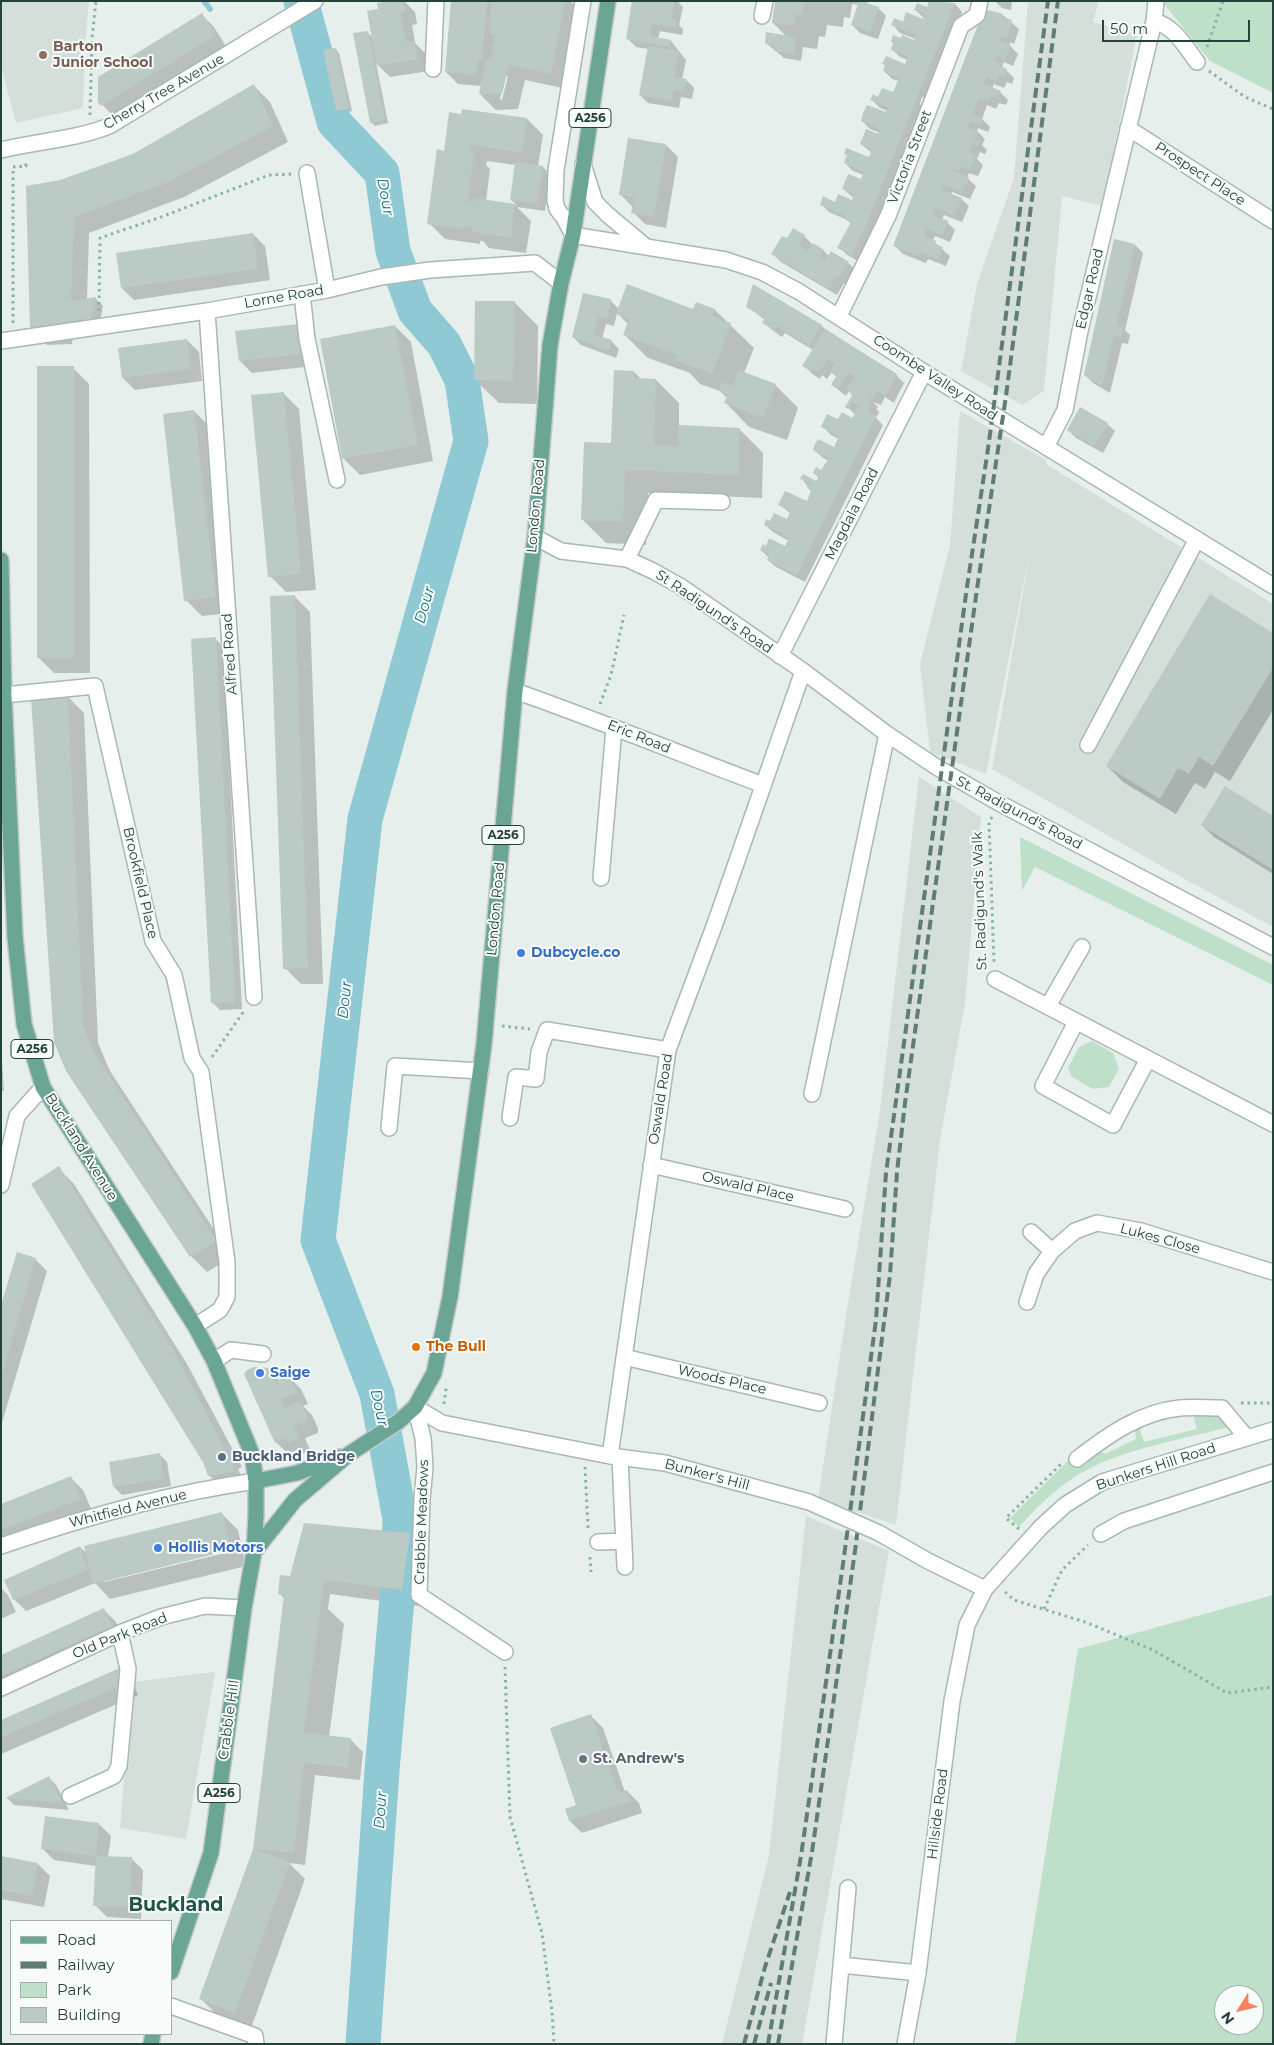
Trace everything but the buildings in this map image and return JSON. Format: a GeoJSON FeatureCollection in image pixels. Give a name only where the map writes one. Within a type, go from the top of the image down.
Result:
{"type":"FeatureCollection","features":[{"type":"Feature","properties":{"kind":"main road","name":"London Road"},"geometry":{"type":"LineString","coordinates":[[254,1552],[295,1500],[349,1454],[398,1422],[415,1407],[434,1373],[448,1306],[481,1071],[515,691],[534,537],[550,345],[561,283],[573,235],[608,1]]}},
{"type":"Feature","properties":{"kind":"main road","name":"Buckland Avenue"},"geometry":{"type":"LineString","coordinates":[[1,560],[3,689],[15,937],[24,1024],[43,1087],[195,1326],[214,1361],[252,1454],[256,1481],[254,1552]]}},
{"type":"Feature","properties":{"kind":"main road","name":"London Road"},"geometry":{"type":"LineString","coordinates":[[256,1481],[297,1473],[349,1454]]}},
{"type":"Feature","properties":{"kind":"main road","name":"Crabble Hill"},"geometry":{"type":"LineString","coordinates":[[172,1969],[211,1853],[244,1608],[254,1552]]}},
{"type":"Feature","properties":{"kind":"street","name":"Cherry Tree Avenue"},"geometry":{"type":"LineString","coordinates":[[1,150],[22,144],[89,134],[109,126],[279,25],[315,1]]}},
{"type":"Feature","properties":{"kind":"street"},"geometry":{"type":"LineString","coordinates":[[433,69],[436,1]]}},
{"type":"Feature","properties":{"kind":"street"},"geometry":{"type":"LineString","coordinates":[[573,235],[564,218],[557,210],[555,200],[556,170],[583,1]]}},
{"type":"Feature","properties":{"kind":"street","name":"Edgar Road"},"geometry":{"type":"LineString","coordinates":[[1046,447],[1065,410],[1080,331],[1154,21],[1156,1]]}},
{"type":"Feature","properties":{"kind":"street","name":"Victoria Street"},"geometry":{"type":"LineString","coordinates":[[839,316],[888,216],[961,26],[979,8]]}},
{"type":"Feature","properties":{"kind":"street"},"geometry":{"type":"LineString","coordinates":[[1154,21],[1168,26],[1176,33],[1197,62]]}},
{"type":"Feature","properties":{"kind":"street","name":"Prospect Place"},"geometry":{"type":"LineString","coordinates":[[1128,128],[1273,221]]}},
{"type":"Feature","properties":{"kind":"street"},"geometry":{"type":"LineString","coordinates":[[583,164],[595,202],[646,246]]}},
{"type":"Feature","properties":{"kind":"street"},"geometry":{"type":"LineString","coordinates":[[307,173],[327,290]]}},
{"type":"Feature","properties":{"kind":"street","name":"Coombe Valley Road"},"geometry":{"type":"LineString","coordinates":[[573,235],[726,260],[762,272],[798,290],[924,372],[1273,586]]}},
{"type":"Feature","properties":{"kind":"street","name":"Lorne Road"},"geometry":{"type":"LineString","coordinates":[[1,341],[207,311],[327,290],[381,277],[430,270],[535,263],[561,283]]}},
{"type":"Feature","properties":{"kind":"street"},"geometry":{"type":"LineString","coordinates":[[302,294],[308,339],[337,480]]}},
{"type":"Feature","properties":{"kind":"street","name":"Alfred Road"},"geometry":{"type":"LineString","coordinates":[[207,311],[254,997]]}},
{"type":"Feature","properties":{"kind":"street","name":"Magdala Road"},"geometry":{"type":"LineString","coordinates":[[780,656],[924,372]]}},
{"type":"Feature","properties":{"kind":"street"},"geometry":{"type":"LineString","coordinates":[[627,559],[656,500],[722,502]]}},
{"type":"Feature","properties":{"kind":"street","name":"St Radigund's Road"},"geometry":{"type":"LineString","coordinates":[[534,537],[561,550],[627,559],[653,571],[680,586],[780,656]]}},
{"type":"Feature","properties":{"kind":"street"},"geometry":{"type":"LineString","coordinates":[[1088,746],[1197,539]]}},
{"type":"Feature","properties":{"kind":"street","name":"St. Radigund's Road"},"geometry":{"type":"LineString","coordinates":[[780,656],[887,734],[938,768],[992,799],[1273,947]]}},
{"type":"Feature","properties":{"kind":"street","name":"Oswald Road"},"geometry":{"type":"LineString","coordinates":[[625,1567],[615,1457],[624,1357],[668,1050],[782,736],[803,671]]}},
{"type":"Feature","properties":{"kind":"street","name":"Brookfield Place"},"geometry":{"type":"LineString","coordinates":[[3,689],[95,686],[152,941],[174,975],[192,1058],[201,1072],[227,1262],[227,1297],[220,1310],[195,1326]]}},
{"type":"Feature","properties":{"kind":"street","name":"Eric Road"},"geometry":{"type":"LineString","coordinates":[[515,691],[594,719],[763,785]]}},
{"type":"Feature","properties":{"kind":"street"},"geometry":{"type":"LineString","coordinates":[[601,878],[614,728]]}},
{"type":"Feature","properties":{"kind":"street"},"geometry":{"type":"LineString","coordinates":[[812,1094],[887,734]]}},
{"type":"Feature","properties":{"kind":"street"},"geometry":{"type":"LineString","coordinates":[[1048,1006],[1082,947]]}},
{"type":"Feature","properties":{"kind":"street"},"geometry":{"type":"LineString","coordinates":[[995,979],[1273,1124]]}},
{"type":"Feature","properties":{"kind":"street"},"geometry":{"type":"LineString","coordinates":[[1076,1022],[1043,1086],[1113,1125],[1148,1059]]}},
{"type":"Feature","properties":{"kind":"street"},"geometry":{"type":"LineString","coordinates":[[510,1118],[516,1077],[536,1079],[540,1052],[547,1030],[668,1050]]}},
{"type":"Feature","properties":{"kind":"street"},"geometry":{"type":"LineString","coordinates":[[389,1128],[395,1066],[481,1071]]}},
{"type":"Feature","properties":{"kind":"street"},"geometry":{"type":"LineString","coordinates":[[1,1185],[17,1116],[43,1087]]}},
{"type":"Feature","properties":{"kind":"street","name":"Oswald Place"},"geometry":{"type":"LineString","coordinates":[[651,1165],[845,1210]]}},
{"type":"Feature","properties":{"kind":"street","name":"Lukes Close"},"geometry":{"type":"LineString","coordinates":[[1027,1302],[1036,1274],[1052,1251],[1075,1231],[1097,1223],[1141,1231],[1273,1272]]}},
{"type":"Feature","properties":{"kind":"street"},"geometry":{"type":"LineString","coordinates":[[1030,1232],[1052,1251]]}},
{"type":"Feature","properties":{"kind":"street"},"geometry":{"type":"LineString","coordinates":[[214,1361],[231,1350],[263,1354]]}},
{"type":"Feature","properties":{"kind":"street","name":"Woods Place"},"geometry":{"type":"LineString","coordinates":[[624,1357],[819,1403]]}},
{"type":"Feature","properties":{"kind":"street","name":"Bunker's Hill"},"geometry":{"type":"LineString","coordinates":[[415,1407],[442,1422],[615,1457],[665,1463],[809,1502],[879,1533],[928,1561],[988,1585]]}},
{"type":"Feature","properties":{"kind":"street","name":"Crabble Meadows"},"geometry":{"type":"LineString","coordinates":[[415,1407],[423,1438],[426,1467],[422,1499],[419,1595],[505,1652]]}},
{"type":"Feature","properties":{"kind":"street"},"geometry":{"type":"LineString","coordinates":[[1077,1459],[1131,1422],[1179,1408],[1222,1408],[1246,1438]]}},
{"type":"Feature","properties":{"kind":"street","name":"Bunkers Hill Road"},"geometry":{"type":"LineString","coordinates":[[988,1585],[1041,1527],[1065,1505],[1102,1482],[1273,1430]]}},
{"type":"Feature","properties":{"kind":"street"},"geometry":{"type":"LineString","coordinates":[[1101,1534],[1124,1521],[1273,1472]]}},
{"type":"Feature","properties":{"kind":"street","name":"Whitfield Avenue"},"geometry":{"type":"LineString","coordinates":[[1,1546],[133,1504],[256,1481]]}},
{"type":"Feature","properties":{"kind":"street"},"geometry":{"type":"LineString","coordinates":[[592,1541],[624,1540]]}},
{"type":"Feature","properties":{"kind":"street","name":"Hillside Road"},"geometry":{"type":"LineString","coordinates":[[905,2044],[918,1973],[952,1701],[967,1625],[988,1585]]}},
{"type":"Feature","properties":{"kind":"street","name":"Old Park Road"},"geometry":{"type":"LineString","coordinates":[[1,1688],[160,1617],[204,1606],[244,1608]]}},
{"type":"Feature","properties":{"kind":"street"},"geometry":{"type":"LineString","coordinates":[[70,1796],[114,1776],[119,1766],[128,1669],[120,1634]]}},
{"type":"Feature","properties":{"kind":"street"},"geometry":{"type":"LineString","coordinates":[[834,2044],[848,1888]]}},
{"type":"Feature","properties":{"kind":"street"},"geometry":{"type":"LineString","coordinates":[[841,1965],[918,1973]]}},
{"type":"Feature","properties":{"kind":"street"},"geometry":{"type":"LineString","coordinates":[[172,2006],[255,2036],[256,2044]]}},
{"type":"Feature","properties":{"kind":"path"},"geometry":{"type":"LineString","coordinates":[[90,115],[92,38],[96,1]]}},
{"type":"Feature","properties":{"kind":"path"},"geometry":{"type":"LineString","coordinates":[[1223,1],[1206,52],[1197,62],[1245,97],[1273,109]]}},
{"type":"Feature","properties":{"kind":"path"},"geometry":{"type":"LineString","coordinates":[[13,328],[13,167],[26,166]]}},
{"type":"Feature","properties":{"kind":"path"},"geometry":{"type":"LineString","coordinates":[[98,326],[100,238],[164,216],[269,175],[307,173]]}},
{"type":"Feature","properties":{"kind":"path"},"geometry":{"type":"LineString","coordinates":[[594,719],[611,675],[624,615]]}},
{"type":"Feature","properties":{"kind":"path","name":"St. Radigund's Walk"},"geometry":{"type":"LineString","coordinates":[[989,822],[995,979]]}},
{"type":"Feature","properties":{"kind":"path"},"geometry":{"type":"LineString","coordinates":[[201,1072],[254,997]]}},
{"type":"Feature","properties":{"kind":"path"},"geometry":{"type":"LineString","coordinates":[[486,1025],[547,1030]]}},
{"type":"Feature","properties":{"kind":"path"},"geometry":{"type":"LineString","coordinates":[[1222,1408],[1231,1403],[1273,1403]]}},
{"type":"Feature","properties":{"kind":"path"},"geometry":{"type":"LineString","coordinates":[[584,1451],[592,1541],[591,1572]]}},
{"type":"Feature","properties":{"kind":"path"},"geometry":{"type":"LineString","coordinates":[[1006,1518],[1072,1454],[1077,1459]]}},
{"type":"Feature","properties":{"kind":"path"},"geometry":{"type":"LineString","coordinates":[[1044,1609],[1062,1570],[1101,1534]]}},
{"type":"Feature","properties":{"kind":"path"},"geometry":{"type":"LineString","coordinates":[[988,1585],[1014,1600],[1085,1622],[1153,1650],[1227,1693],[1273,1687]]}},
{"type":"Feature","properties":{"kind":"path"},"geometry":{"type":"LineString","coordinates":[[505,1652],[510,1817],[542,1933],[554,2044]]}},
{"type":"Feature","properties":{"kind":"shaded area","name":"Barton Junior School"},"geometry":{"type":"Polygon","coordinates":[[[1,1],[89,1],[85,45],[83,108],[16,123],[1,66],[1,1]]]}},
{"type":"Feature","properties":{"kind":"shaded area"},"geometry":{"type":"Polygon","coordinates":[[[1028,1],[1099,1],[1093,22],[1137,34],[1103,206],[1062,196],[1044,391],[1022,405],[961,371],[977,284],[1014,178],[1028,1]]]}},
{"type":"Feature","properties":{"kind":"shaded area"},"geometry":{"type":"Polygon","coordinates":[[[960,411],[1046,460],[1046,464],[1273,604],[1273,927],[1170,871],[992,769],[1032,540],[986,774],[930,752],[920,664],[950,545],[960,411]]]}},
{"type":"Feature","properties":{"kind":"shaded area"},"geometry":{"type":"Polygon","coordinates":[[[919,777],[981,817],[965,1003],[940,1140],[896,1525],[818,1499],[880,1111],[919,777]]]}},
{"type":"Feature","properties":{"kind":"shaded area"},"geometry":{"type":"Polygon","coordinates":[[[806,1516],[889,1551],[802,2044],[722,2044],[769,1855],[806,1516]]]}},
{"type":"Feature","properties":{"kind":"shaded area"},"geometry":{"type":"Polygon","coordinates":[[[215,1672],[186,1839],[120,1828],[132,1682],[215,1672]]]}},
{"type":"Feature","properties":{"kind":"green space"},"geometry":{"type":"Polygon","coordinates":[[[1160,1],[1273,1],[1273,93],[1210,61],[1160,1]]]}},
{"type":"Feature","properties":{"kind":"green space"},"geometry":{"type":"Polygon","coordinates":[[[1020,837],[1273,965],[1273,985],[1035,867],[1022,891],[1020,837]]]}},
{"type":"Feature","properties":{"kind":"green space"},"geometry":{"type":"Polygon","coordinates":[[[1092,1041],[1113,1053],[1119,1069],[1109,1087],[1093,1089],[1072,1077],[1068,1068],[1079,1047],[1092,1041]]]}},
{"type":"Feature","properties":{"kind":"green space"},"geometry":{"type":"Polygon","coordinates":[[[1210,1413],[1218,1415],[1222,1417],[1229,1427],[1154,1445],[1099,1464],[1083,1472],[1057,1490],[1019,1527],[1010,1518],[1071,1458],[1100,1451],[1105,1454],[1136,1439],[1135,1430],[1139,1426],[1144,1442],[1197,1429],[1193,1414],[1210,1413]]]}},
{"type":"Feature","properties":{"kind":"green space"},"geometry":{"type":"Polygon","coordinates":[[[1273,1595],[1273,2044],[1015,2044],[1078,1649],[1273,1595]]]}},
{"type":"Feature","properties":{"kind":"waterway"},"geometry":{"type":"LineString","coordinates":[[204,1],[210,9]]}},
{"type":"Feature","properties":{"kind":"waterway","name":"Dour"},"geometry":{"type":"LineString","coordinates":[[301,1],[334,122],[382,173],[393,251],[415,311],[444,344],[462,380],[471,441],[365,819],[318,1240],[377,1394],[400,1519],[397,1599],[382,1770],[363,2044]]}},
{"type":"Feature","properties":{"kind":"railway"},"geometry":{"type":"LineString","coordinates":[[768,2044],[801,1856],[843,1564],[876,1320],[886,1173],[967,587],[988,449],[1048,1]]}},
{"type":"Feature","properties":{"kind":"railway"},"geometry":{"type":"LineString","coordinates":[[778,2044],[812,1852],[855,1551],[890,1275],[897,1172],[905,1103],[1006,396],[1058,1]]}},
{"type":"Feature","properties":{"kind":"railway"},"geometry":{"type":"LineString","coordinates":[[744,2044],[765,1967],[790,1892]]}},
{"type":"Feature","properties":{"kind":"railway"},"geometry":{"type":"LineString","coordinates":[[754,2044],[771,1983]]}},
{"type":"Feature","properties":{"kind":"place","name":"Barton Junior School"},"geometry":{"type":"Point","coordinates":[43,55]}},
{"type":"Feature","properties":{"kind":"place","name":"Dubcycle.co"},"geometry":{"type":"Point","coordinates":[521,953]}},
{"type":"Feature","properties":{"kind":"place","name":"The Bull"},"geometry":{"type":"Point","coordinates":[416,1347]}},
{"type":"Feature","properties":{"kind":"place","name":"Saige"},"geometry":{"type":"Point","coordinates":[260,1373]}},
{"type":"Feature","properties":{"kind":"place","name":"Buckland Bridge"},"geometry":{"type":"Point","coordinates":[222,1457]}},
{"type":"Feature","properties":{"kind":"place","name":"Hollis Motors"},"geometry":{"type":"Point","coordinates":[158,1548]}},
{"type":"Feature","properties":{"kind":"place","name":"St. Andrew's"},"geometry":{"type":"Point","coordinates":[583,1759]}},
{"type":"Feature","properties":{"kind":"district","name":"Buckland"},"geometry":{"type":"Point","coordinates":[176,1905]}}]}
